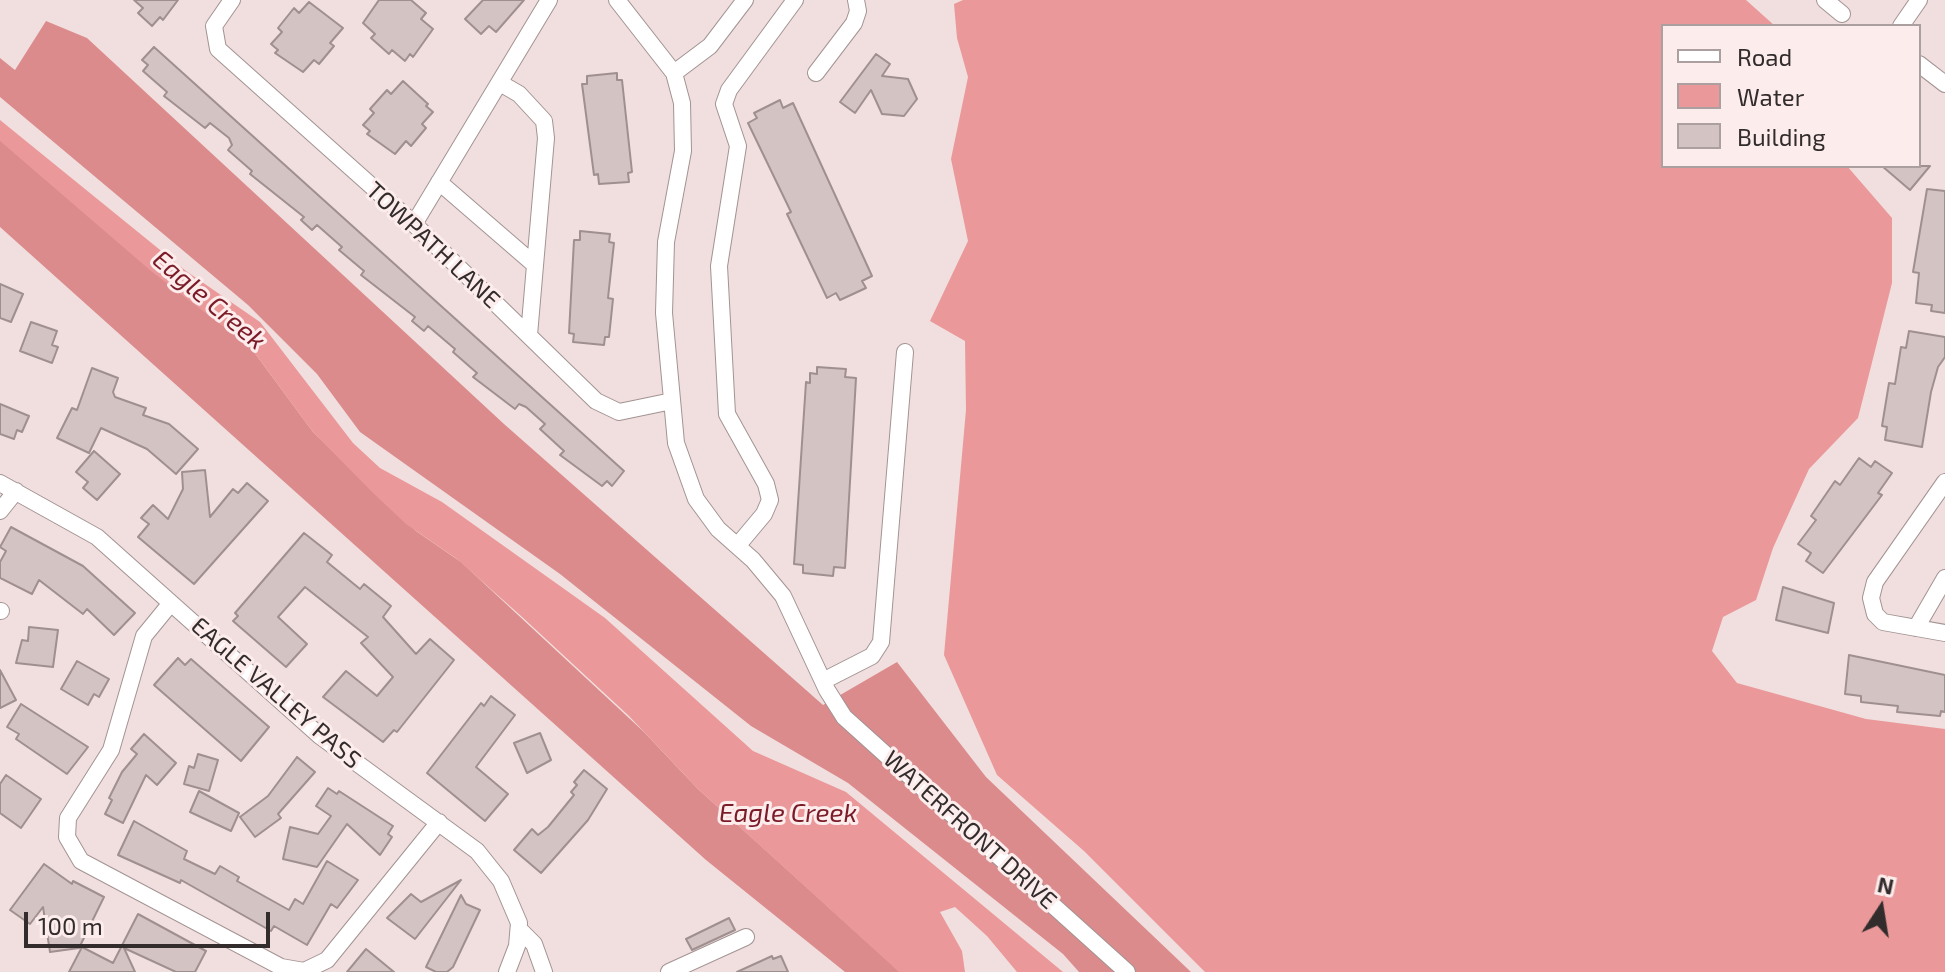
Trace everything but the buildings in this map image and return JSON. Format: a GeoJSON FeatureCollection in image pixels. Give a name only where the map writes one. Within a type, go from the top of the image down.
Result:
{"type":"FeatureCollection","features":[{"type":"Feature","properties":{"kind":"street","name":"TOWPATH LANE"},"geometry":{"type":"LineString","coordinates":[[232,0],[217,19],[213,34],[223,54],[414,224],[607,408],[619,412],[672,401]]}},
{"type":"Feature","properties":{"kind":"street"},"geometry":{"type":"LineString","coordinates":[[414,224],[549,0]]}},
{"type":"Feature","properties":{"kind":"street","name":"WATERFRONT DRIVE"},"geometry":{"type":"LineString","coordinates":[[617,0],[674,73],[682,103],[685,135],[669,219],[664,273],[676,443],[689,485],[704,512],[769,577],[791,610],[823,681],[844,717],[1127,972]]}},
{"type":"Feature","properties":{"kind":"street"},"geometry":{"type":"LineString","coordinates":[[674,73],[710,46],[745,0]]}},
{"type":"Feature","properties":{"kind":"street"},"geometry":{"type":"LineString","coordinates":[[738,545],[764,514],[770,500],[766,484],[727,414],[719,266],[738,146],[724,104],[729,90],[795,0]]}},
{"type":"Feature","properties":{"kind":"street"},"geometry":{"type":"LineString","coordinates":[[816,73],[854,23],[858,11],[856,0]]}},
{"type":"Feature","properties":{"kind":"street"},"geometry":{"type":"LineString","coordinates":[[1825,0],[1842,14]]}},
{"type":"Feature","properties":{"kind":"street"},"geometry":{"type":"LineString","coordinates":[[1902,24],[1919,0]]}},
{"type":"Feature","properties":{"kind":"street"},"geometry":{"type":"LineString","coordinates":[[1921,66],[1945,84]]}},
{"type":"Feature","properties":{"kind":"street"},"geometry":{"type":"LineString","coordinates":[[500,83],[519,94],[544,121],[546,138],[529,335]]}},
{"type":"Feature","properties":{"kind":"street"},"geometry":{"type":"LineString","coordinates":[[439,182],[535,265]]}},
{"type":"Feature","properties":{"kind":"street"},"geometry":{"type":"LineString","coordinates":[[823,681],[859,665],[876,652],[881,642],[905,352]]}},
{"type":"Feature","properties":{"kind":"street"},"geometry":{"type":"LineString","coordinates":[[1945,482],[1875,582],[1871,593],[1873,608],[1883,622],[1945,633]]}},
{"type":"Feature","properties":{"kind":"street","name":"EAGLE VALLEY PASS"},"geometry":{"type":"LineString","coordinates":[[0,483],[97,537],[327,742],[466,841],[492,868],[508,894],[521,931],[534,944],[544,972]]}},
{"type":"Feature","properties":{"kind":"street"},"geometry":{"type":"LineString","coordinates":[[0,511],[16,491]]}},
{"type":"Feature","properties":{"kind":"street"},"geometry":{"type":"LineString","coordinates":[[1916,628],[1945,578]]}},
{"type":"Feature","properties":{"kind":"street"},"geometry":{"type":"LineString","coordinates":[[171,603],[144,636],[108,757],[73,808],[66,829],[71,850],[81,861],[285,969],[315,968],[327,960],[439,822]]}},
{"type":"Feature","properties":{"kind":"street"},"geometry":{"type":"LineString","coordinates":[[507,972],[521,931]]}},
{"type":"Feature","properties":{"kind":"street"},"geometry":{"type":"LineString","coordinates":[[669,972],[746,937]]}},
{"type":"Feature","properties":{"kind":"shaded area"},"geometry":{"type":"Polygon","coordinates":[[[46,21],[87,38],[504,424],[823,705],[897,662],[986,777],[1191,972],[1079,972],[1063,954],[848,783],[751,726],[560,574],[360,432],[317,374],[248,305],[0,97],[0,58],[15,70],[46,21]]]}},
{"type":"Feature","properties":{"kind":"shaded area"},"geometry":{"type":"Polygon","coordinates":[[[0,140],[251,348],[313,432],[416,531],[461,562],[644,732],[698,789],[900,972],[845,972],[706,860],[0,227],[0,140]]]}},
{"type":"Feature","properties":{"kind":"water"},"geometry":{"type":"Polygon","coordinates":[[[963,0],[1746,0],[1773,24],[1661,24],[1661,168],[1849,168],[1892,218],[1892,283],[1858,418],[1809,469],[1773,548],[1756,600],[1723,617],[1712,651],[1737,683],[1866,719],[1945,729],[1945,972],[1205,972],[1084,851],[997,775],[944,655],[966,410],[965,341],[930,321],[968,241],[951,159],[968,77],[957,38],[954,4],[963,0]]]}},
{"type":"Feature","properties":{"kind":"water","name":"Eagle Creek"},"geometry":{"type":"Polygon","coordinates":[[[0,120],[186,271],[260,322],[353,443],[380,468],[442,502],[605,618],[753,751],[846,792],[1063,972],[1017,972],[987,936],[955,907],[940,912],[962,951],[965,972],[899,972],[698,789],[629,716],[521,616],[457,559],[406,524],[372,492],[313,432],[251,348],[151,271],[0,141],[0,120]]]}}]}
